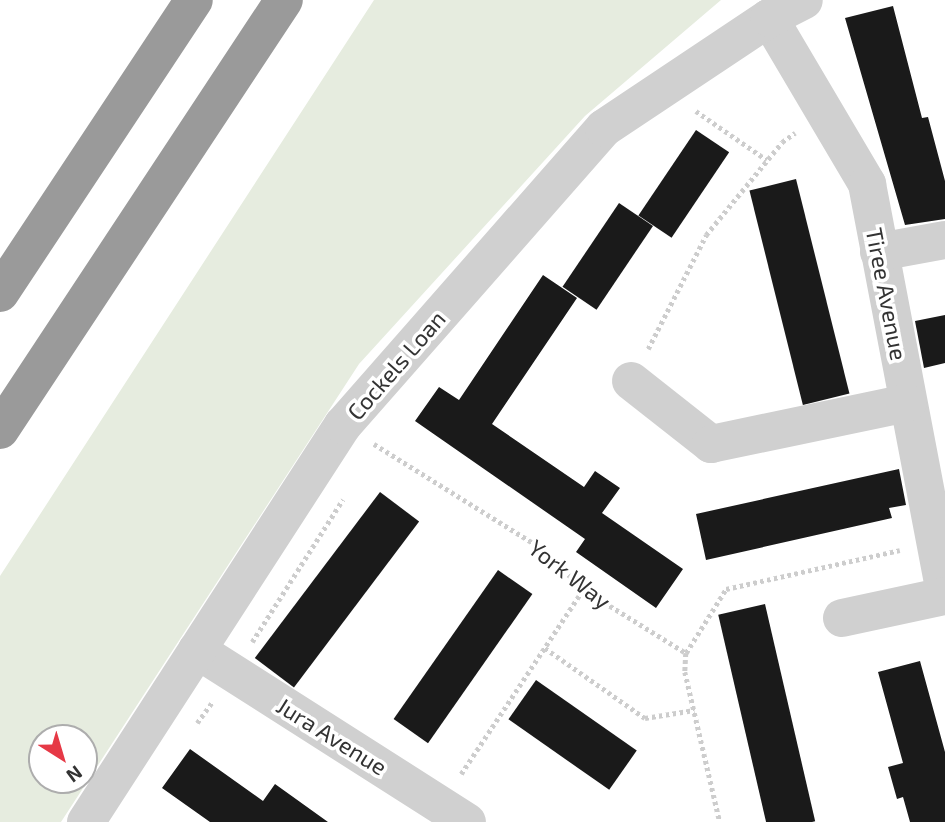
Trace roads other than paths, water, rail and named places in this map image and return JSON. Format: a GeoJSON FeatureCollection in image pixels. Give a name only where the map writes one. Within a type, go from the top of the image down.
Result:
{"type":"FeatureCollection","features":[{"type":"Feature","properties":{"kind":"highway"},"geometry":{"type":"LineString","coordinates":[[0,293],[194,0]]}},
{"type":"Feature","properties":{"kind":"highway"},"geometry":{"type":"LineString","coordinates":[[0,430],[284,0]]}},
{"type":"Feature","properties":{"kind":"street","name":"Cockels Loan"},"geometry":{"type":"LineString","coordinates":[[86,822],[344,425],[604,128],[769,18],[804,0]]}},
{"type":"Feature","properties":{"kind":"street","name":"Tiree Avenue"},"geometry":{"type":"LineString","coordinates":[[769,18],[867,184],[945,595]]}},
{"type":"Feature","properties":{"kind":"street"},"geometry":{"type":"LineString","coordinates":[[879,252],[945,240]]}},
{"type":"Feature","properties":{"kind":"street"},"geometry":{"type":"LineString","coordinates":[[631,381],[711,444],[908,402]]}},
{"type":"Feature","properties":{"kind":"street"},"geometry":{"type":"LineString","coordinates":[[842,618],[945,595]]}},
{"type":"Feature","properties":{"kind":"street","name":"Jura Avenue"},"geometry":{"type":"LineString","coordinates":[[197,650],[454,813]]}}]}
